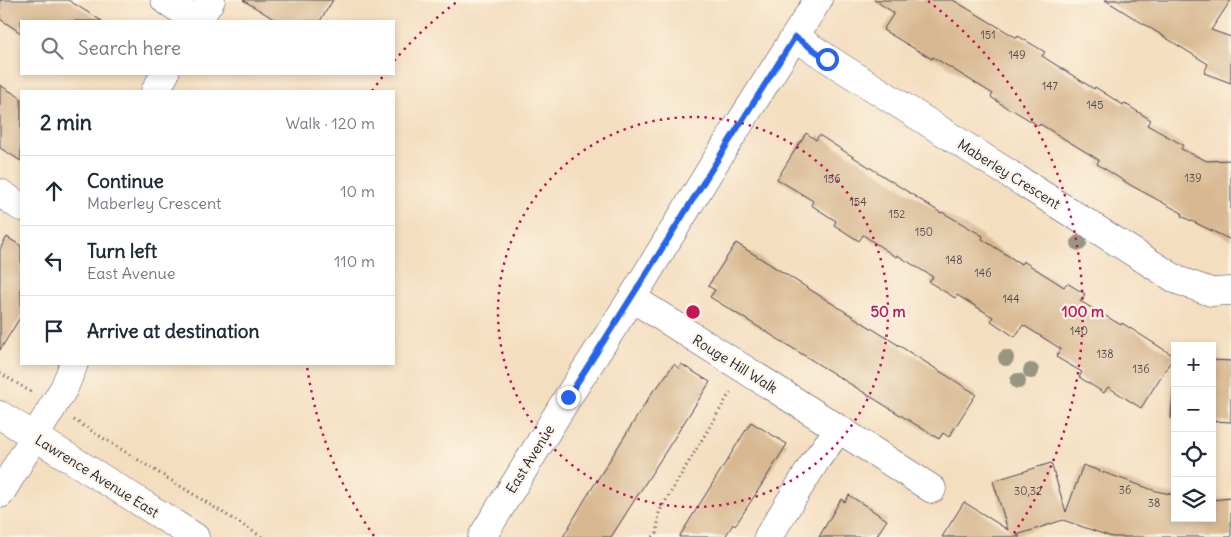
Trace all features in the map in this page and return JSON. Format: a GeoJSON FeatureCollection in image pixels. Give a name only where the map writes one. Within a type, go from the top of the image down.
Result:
{"type":"FeatureCollection","features":[{"type":"Feature","properties":{"kind":"street"},"geometry":{"type":"LineString","coordinates":[[165,0],[202,14]]}},
{"type":"Feature","properties":{"kind":"street","name":"East Avenue"},"geometry":{"type":"LineString","coordinates":[[482,537],[818,0]]}},
{"type":"Feature","properties":{"kind":"street","name":"Maberley Crescent"},"geometry":{"type":"LineString","coordinates":[[795,37],[1177,280],[1211,292],[1231,291]]}},
{"type":"Feature","properties":{"kind":"street"},"geometry":{"type":"LineString","coordinates":[[156,90],[164,75]]}},
{"type":"Feature","properties":{"kind":"street"},"geometry":{"type":"LineString","coordinates":[[0,193],[20,205]]}},
{"type":"Feature","properties":{"kind":"street","name":"Rouge Hill Walk"},"geometry":{"type":"LineString","coordinates":[[632,298],[932,489]]}},
{"type":"Feature","properties":{"kind":"street"},"geometry":{"type":"LineString","coordinates":[[0,494],[64,388],[74,365]]}},
{"type":"Feature","properties":{"kind":"street","name":"Lawrence Avenue East"},"geometry":{"type":"LineString","coordinates":[[0,415],[129,494],[194,537]]}},
{"type":"Feature","properties":{"kind":"street"},"geometry":{"type":"LineString","coordinates":[[768,537],[816,460],[839,429]]}},
{"type":"Feature","properties":{"kind":"path"},"geometry":{"type":"LineString","coordinates":[[653,537],[657,533],[659,512],[744,369]]}},
{"type":"Feature","properties":{"kind":"path"},"geometry":{"type":"LineString","coordinates":[[0,373],[12,380]]}},
{"type":"Feature","properties":{"kind":"path"},"geometry":{"type":"LineString","coordinates":[[87,428],[262,537]]}},
{"type":"Feature","properties":{"kind":"building"},"geometry":{"type":"Polygon","coordinates":[[[0,0],[68,0],[100,20],[20,20],[20,32],[0,19],[0,0]]]}},
{"type":"Feature","properties":{"kind":"building"},"geometry":{"type":"Polygon","coordinates":[[[243,0],[333,0],[321,20],[275,20],[243,0]]]}},
{"type":"Feature","properties":{"kind":"building"},"geometry":{"type":"Polygon","coordinates":[[[874,0],[953,0],[1017,38],[1018,36],[1045,52],[1042,56],[1094,89],[1095,87],[1151,120],[1147,125],[1183,145],[1181,149],[1207,161],[1231,160],[1231,240],[1181,216],[1182,213],[1132,186],[1097,164],[1099,160],[1040,124],[1039,126],[1010,110],[991,97],[993,94],[933,57],[932,59],[883,30],[894,13],[874,0]]]}},
{"type":"Feature","properties":{"kind":"building"},"geometry":{"type":"Polygon","coordinates":[[[1105,0],[1231,0],[1211,30],[1231,37],[1231,83],[1204,73],[1208,64],[1105,0]]]}},
{"type":"Feature","properties":{"kind":"building"},"geometry":{"type":"Polygon","coordinates":[[[0,85],[20,97],[20,160],[0,148],[0,85]]]}},
{"type":"Feature","properties":{"kind":"building"},"geometry":{"type":"Polygon","coordinates":[[[806,133],[816,140],[819,135],[941,213],[983,236],[982,239],[1021,264],[1023,261],[1064,287],[1067,283],[1085,294],[1080,301],[1121,325],[1122,323],[1171,354],[1171,361],[1141,408],[1108,387],[1104,393],[1079,377],[1082,372],[1056,357],[1061,349],[1023,325],[1015,337],[991,321],[993,317],[957,295],[955,298],[929,282],[933,277],[897,255],[896,257],[863,235],[859,241],[834,225],[836,221],[811,205],[813,201],[777,179],[806,133]]]}},
{"type":"Feature","properties":{"kind":"building"},"geometry":{"type":"Polygon","coordinates":[[[7,237],[20,245],[20,318],[0,350],[0,249],[7,237]]]}},
{"type":"Feature","properties":{"kind":"building"},"geometry":{"type":"Polygon","coordinates":[[[736,243],[976,394],[949,437],[943,433],[939,439],[710,297],[715,290],[708,286],[736,243]]]}},
{"type":"Feature","properties":{"kind":"building"},"geometry":{"type":"Polygon","coordinates":[[[1216,360],[1231,361],[1231,422],[1216,421],[1216,360]]]}},
{"type":"Feature","properties":{"kind":"building"},"geometry":{"type":"Polygon","coordinates":[[[674,364],[679,369],[681,364],[710,382],[611,537],[563,537],[655,388],[674,364]]]}},
{"type":"Feature","properties":{"kind":"building"},"geometry":{"type":"Polygon","coordinates":[[[751,422],[787,444],[764,481],[735,526],[733,524],[725,537],[679,537],[751,422]]]}},
{"type":"Feature","properties":{"kind":"building"},"geometry":{"type":"Polygon","coordinates":[[[1051,463],[1066,512],[1083,465],[1156,491],[1171,494],[1171,522],[1216,522],[1216,500],[1231,498],[1231,537],[1112,537],[1063,520],[1017,535],[1020,537],[942,537],[964,502],[1008,530],[993,481],[1051,463]]]}},
{"type":"Feature","properties":{"kind":"building"},"geometry":{"type":"Polygon","coordinates":[[[849,495],[887,520],[876,537],[819,537],[841,499],[845,502],[849,495]]]}},
{"type":"Feature","properties":{"kind":"route"},"geometry":{"type":"LineString","coordinates":[[568,397],[795,37],[827,59]]}}]}
